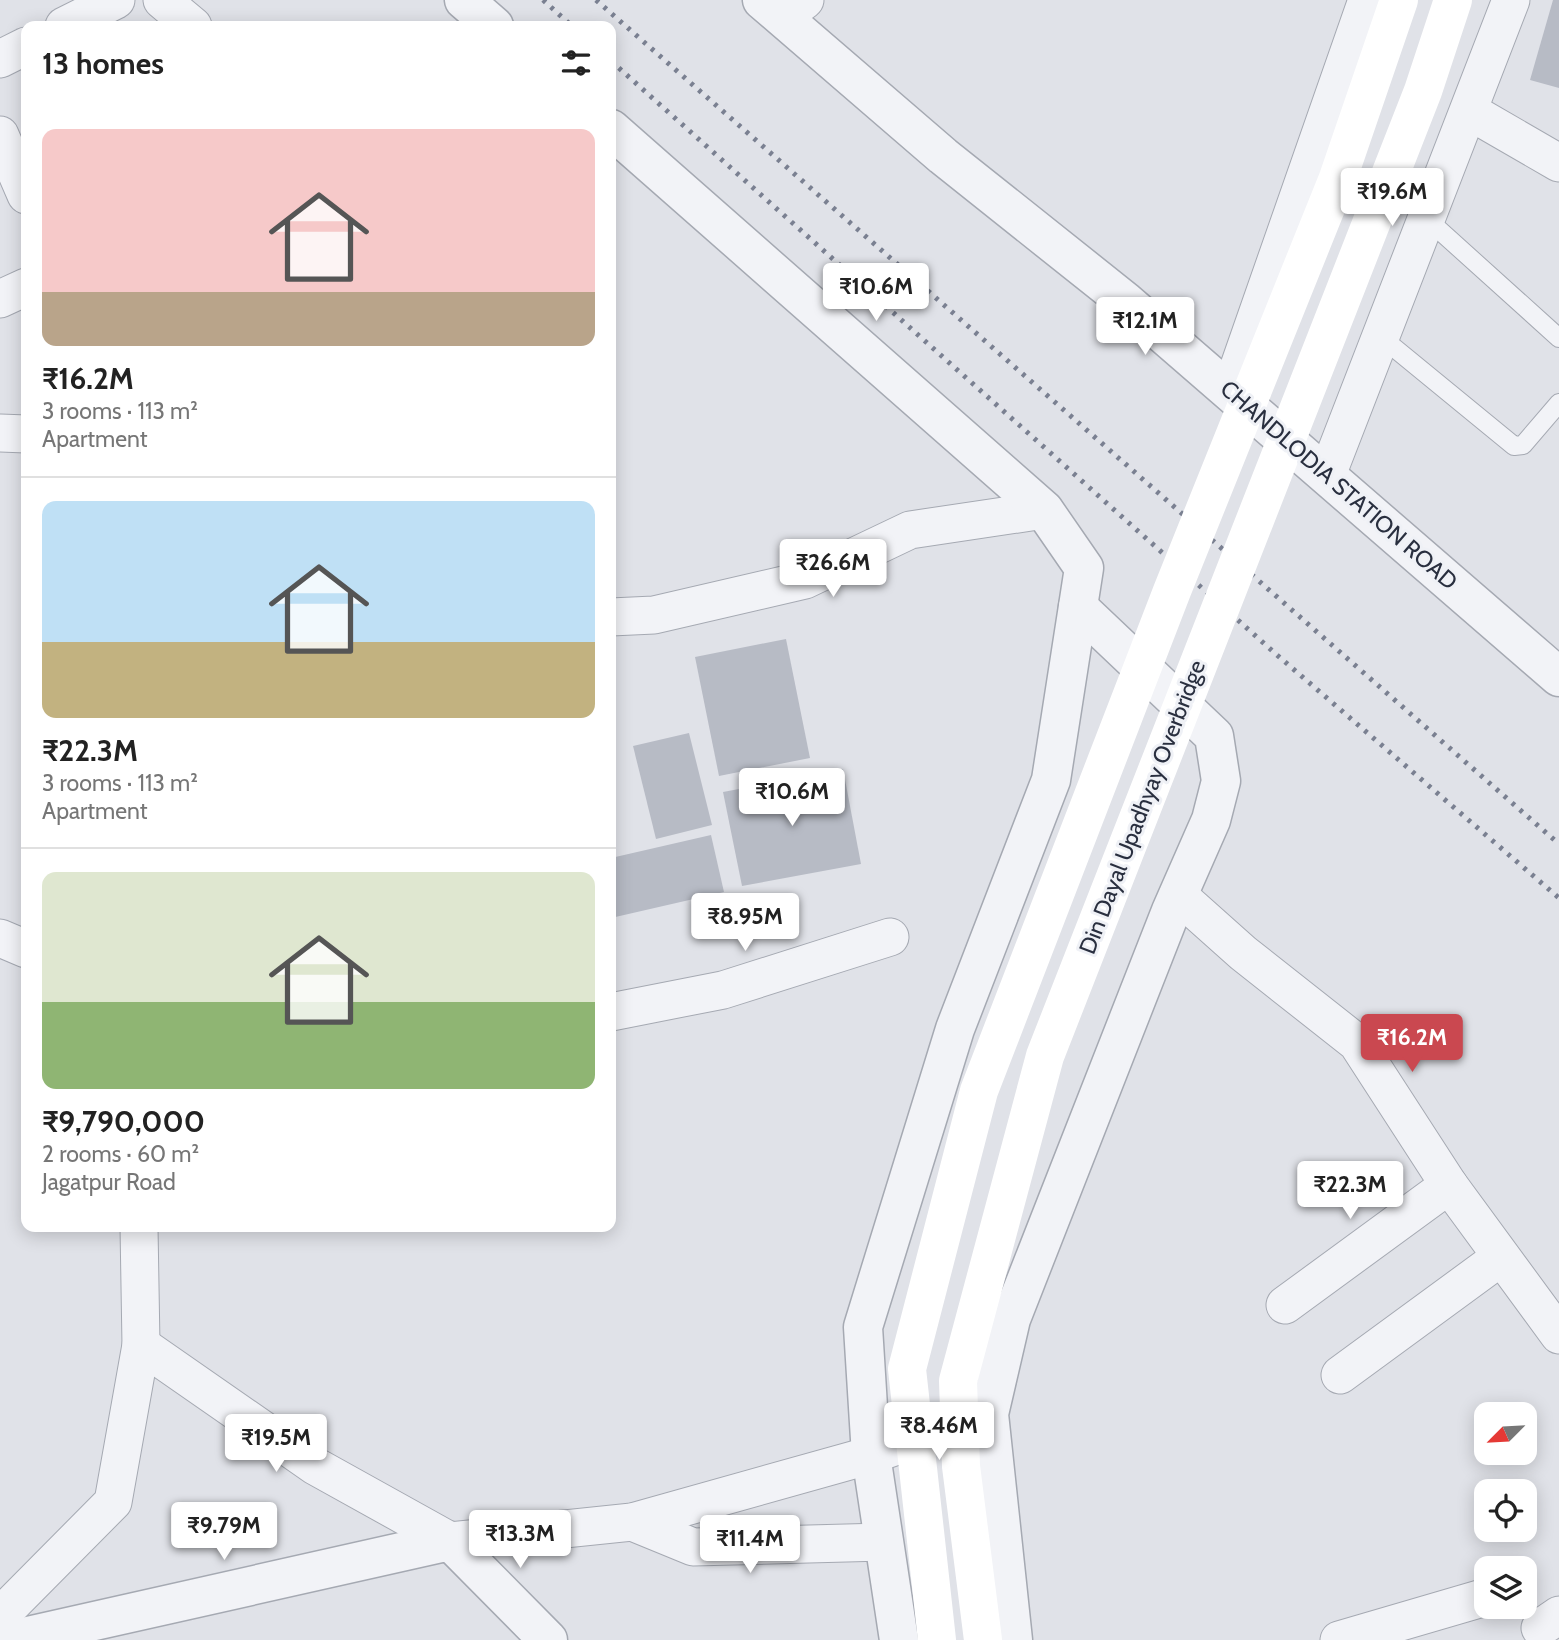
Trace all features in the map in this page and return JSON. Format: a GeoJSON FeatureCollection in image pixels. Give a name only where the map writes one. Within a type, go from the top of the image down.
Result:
{"type":"FeatureCollection","features":[{"type":"Feature","properties":{"kind":"main road"},"geometry":{"type":"LineString","coordinates":[[937,1640],[907,1369],[979,1091],[1172,591],[1338,178],[1399,0]]}},
{"type":"Feature","properties":{"kind":"main road","name":"Din Dayal Upadhyay Overbridge"},"geometry":{"type":"LineString","coordinates":[[982,1640],[961,1466],[957,1381],[1045,1056],[1418,104],[1453,0]]}},
{"type":"Feature","properties":{"kind":"street"},"geometry":{"type":"LineString","coordinates":[[74,21],[116,0]]}},
{"type":"Feature","properties":{"kind":"street"},"geometry":{"type":"LineString","coordinates":[[162,0],[186,21]]}},
{"type":"Feature","properties":{"kind":"street"},"geometry":{"type":"LineString","coordinates":[[464,0],[488,21]]}},
{"type":"Feature","properties":{"kind":"street"},"geometry":{"type":"LineString","coordinates":[[1230,392],[1367,0]]}},
{"type":"Feature","properties":{"kind":"street"},"geometry":{"type":"LineString","coordinates":[[1327,475],[1511,0]]}},
{"type":"Feature","properties":{"kind":"street","name":"CHANDLODIA STATION ROAD"},"geometry":{"type":"LineString","coordinates":[[783,6],[943,156],[1125,301],[1559,677]]}},
{"type":"Feature","properties":{"kind":"street"},"geometry":{"type":"LineString","coordinates":[[0,59],[21,48]]}},
{"type":"Feature","properties":{"kind":"street"},"geometry":{"type":"LineString","coordinates":[[1469,111],[1559,163]]}},
{"type":"Feature","properties":{"kind":"street"},"geometry":{"type":"LineString","coordinates":[[616,133],[1044,510],[1084,568],[1051,780],[955,1029],[863,1327],[871,1455],[899,1640]]}},
{"type":"Feature","properties":{"kind":"street"},"geometry":{"type":"LineString","coordinates":[[0,135],[19,195]]}},
{"type":"Feature","properties":{"kind":"street"},"geometry":{"type":"LineString","coordinates":[[0,299],[21,289]]}},
{"type":"Feature","properties":{"kind":"street"},"geometry":{"type":"LineString","coordinates":[[0,433],[21,434]]}},
{"type":"Feature","properties":{"kind":"street"},"geometry":{"type":"LineString","coordinates":[[616,617],[654,615],[806,580],[910,530],[1044,510]]}},
{"type":"Feature","properties":{"kind":"street"},"geometry":{"type":"LineString","coordinates":[[1013,1640],[989,1414],[1011,1319],[1178,895],[1211,820],[1221,781],[1214,736],[1078,607]]}},
{"type":"Feature","properties":{"kind":"street"},"geometry":{"type":"LineString","coordinates":[[1178,895],[1243,953],[1357,1043],[1449,1185],[1559,1335]]}},
{"type":"Feature","properties":{"kind":"street"},"geometry":{"type":"LineString","coordinates":[[616,1011],[723,990],[890,937]]}},
{"type":"Feature","properties":{"kind":"street"},"geometry":{"type":"LineString","coordinates":[[0,938],[21,947]]}},
{"type":"Feature","properties":{"kind":"street"},"geometry":{"type":"LineString","coordinates":[[1285,1305],[1449,1185]]}},
{"type":"Feature","properties":{"kind":"street"},"geometry":{"type":"LineString","coordinates":[[0,1616],[113,1502],[141,1345],[139,1232]]}},
{"type":"Feature","properties":{"kind":"street"},"geometry":{"type":"LineString","coordinates":[[1340,1375],[1501,1258]]}},
{"type":"Feature","properties":{"kind":"street"},"geometry":{"type":"LineString","coordinates":[[141,1345],[315,1466],[450,1541],[548,1640]]}},
{"type":"Feature","properties":{"kind":"street"},"geometry":{"type":"LineString","coordinates":[[10,1640],[450,1541],[632,1522],[871,1455],[989,1414]]}},
{"type":"Feature","properties":{"kind":"street"},"geometry":{"type":"LineString","coordinates":[[632,1522],[693,1547],[884,1542]]}},
{"type":"Feature","properties":{"kind":"street"},"geometry":{"type":"LineString","coordinates":[[1339,1640],[1474,1601]]}},
{"type":"Feature","properties":{"kind":"lane"},"geometry":{"type":"LineString","coordinates":[[1427,219],[1559,338]]}},
{"type":"Feature","properties":{"kind":"lane"},"geometry":{"type":"LineString","coordinates":[[1381,337],[1514,446],[1523,445],[1559,403]]}},
{"type":"Feature","properties":{"kind":"building"},"geometry":{"type":"Polygon","coordinates":[[[1553,0],[1559,0],[1559,88],[1530,80],[1553,0]]]}},
{"type":"Feature","properties":{"kind":"building"},"geometry":{"type":"Polygon","coordinates":[[[786,639],[810,758],[719,776],[695,657],[786,639]]]}},
{"type":"Feature","properties":{"kind":"building"},"geometry":{"type":"Polygon","coordinates":[[[689,733],[712,825],[656,839],[633,746],[689,733]]]}},
{"type":"Feature","properties":{"kind":"building"},"geometry":{"type":"Polygon","coordinates":[[[843,769],[861,864],[742,886],[723,792],[843,769]]]}},
{"type":"Feature","properties":{"kind":"building"},"geometry":{"type":"Polygon","coordinates":[[[711,835],[724,892],[616,917],[616,857],[711,835]]]}},
{"type":"Feature","properties":{"kind":"railway"},"geometry":{"type":"LineString","coordinates":[[543,0],[566,21]]}},
{"type":"Feature","properties":{"kind":"railway"},"geometry":{"type":"LineString","coordinates":[[596,0],[1559,844]]}},
{"type":"Feature","properties":{"kind":"railway"},"geometry":{"type":"LineString","coordinates":[[616,65],[1277,655],[1559,898]]}}]}
